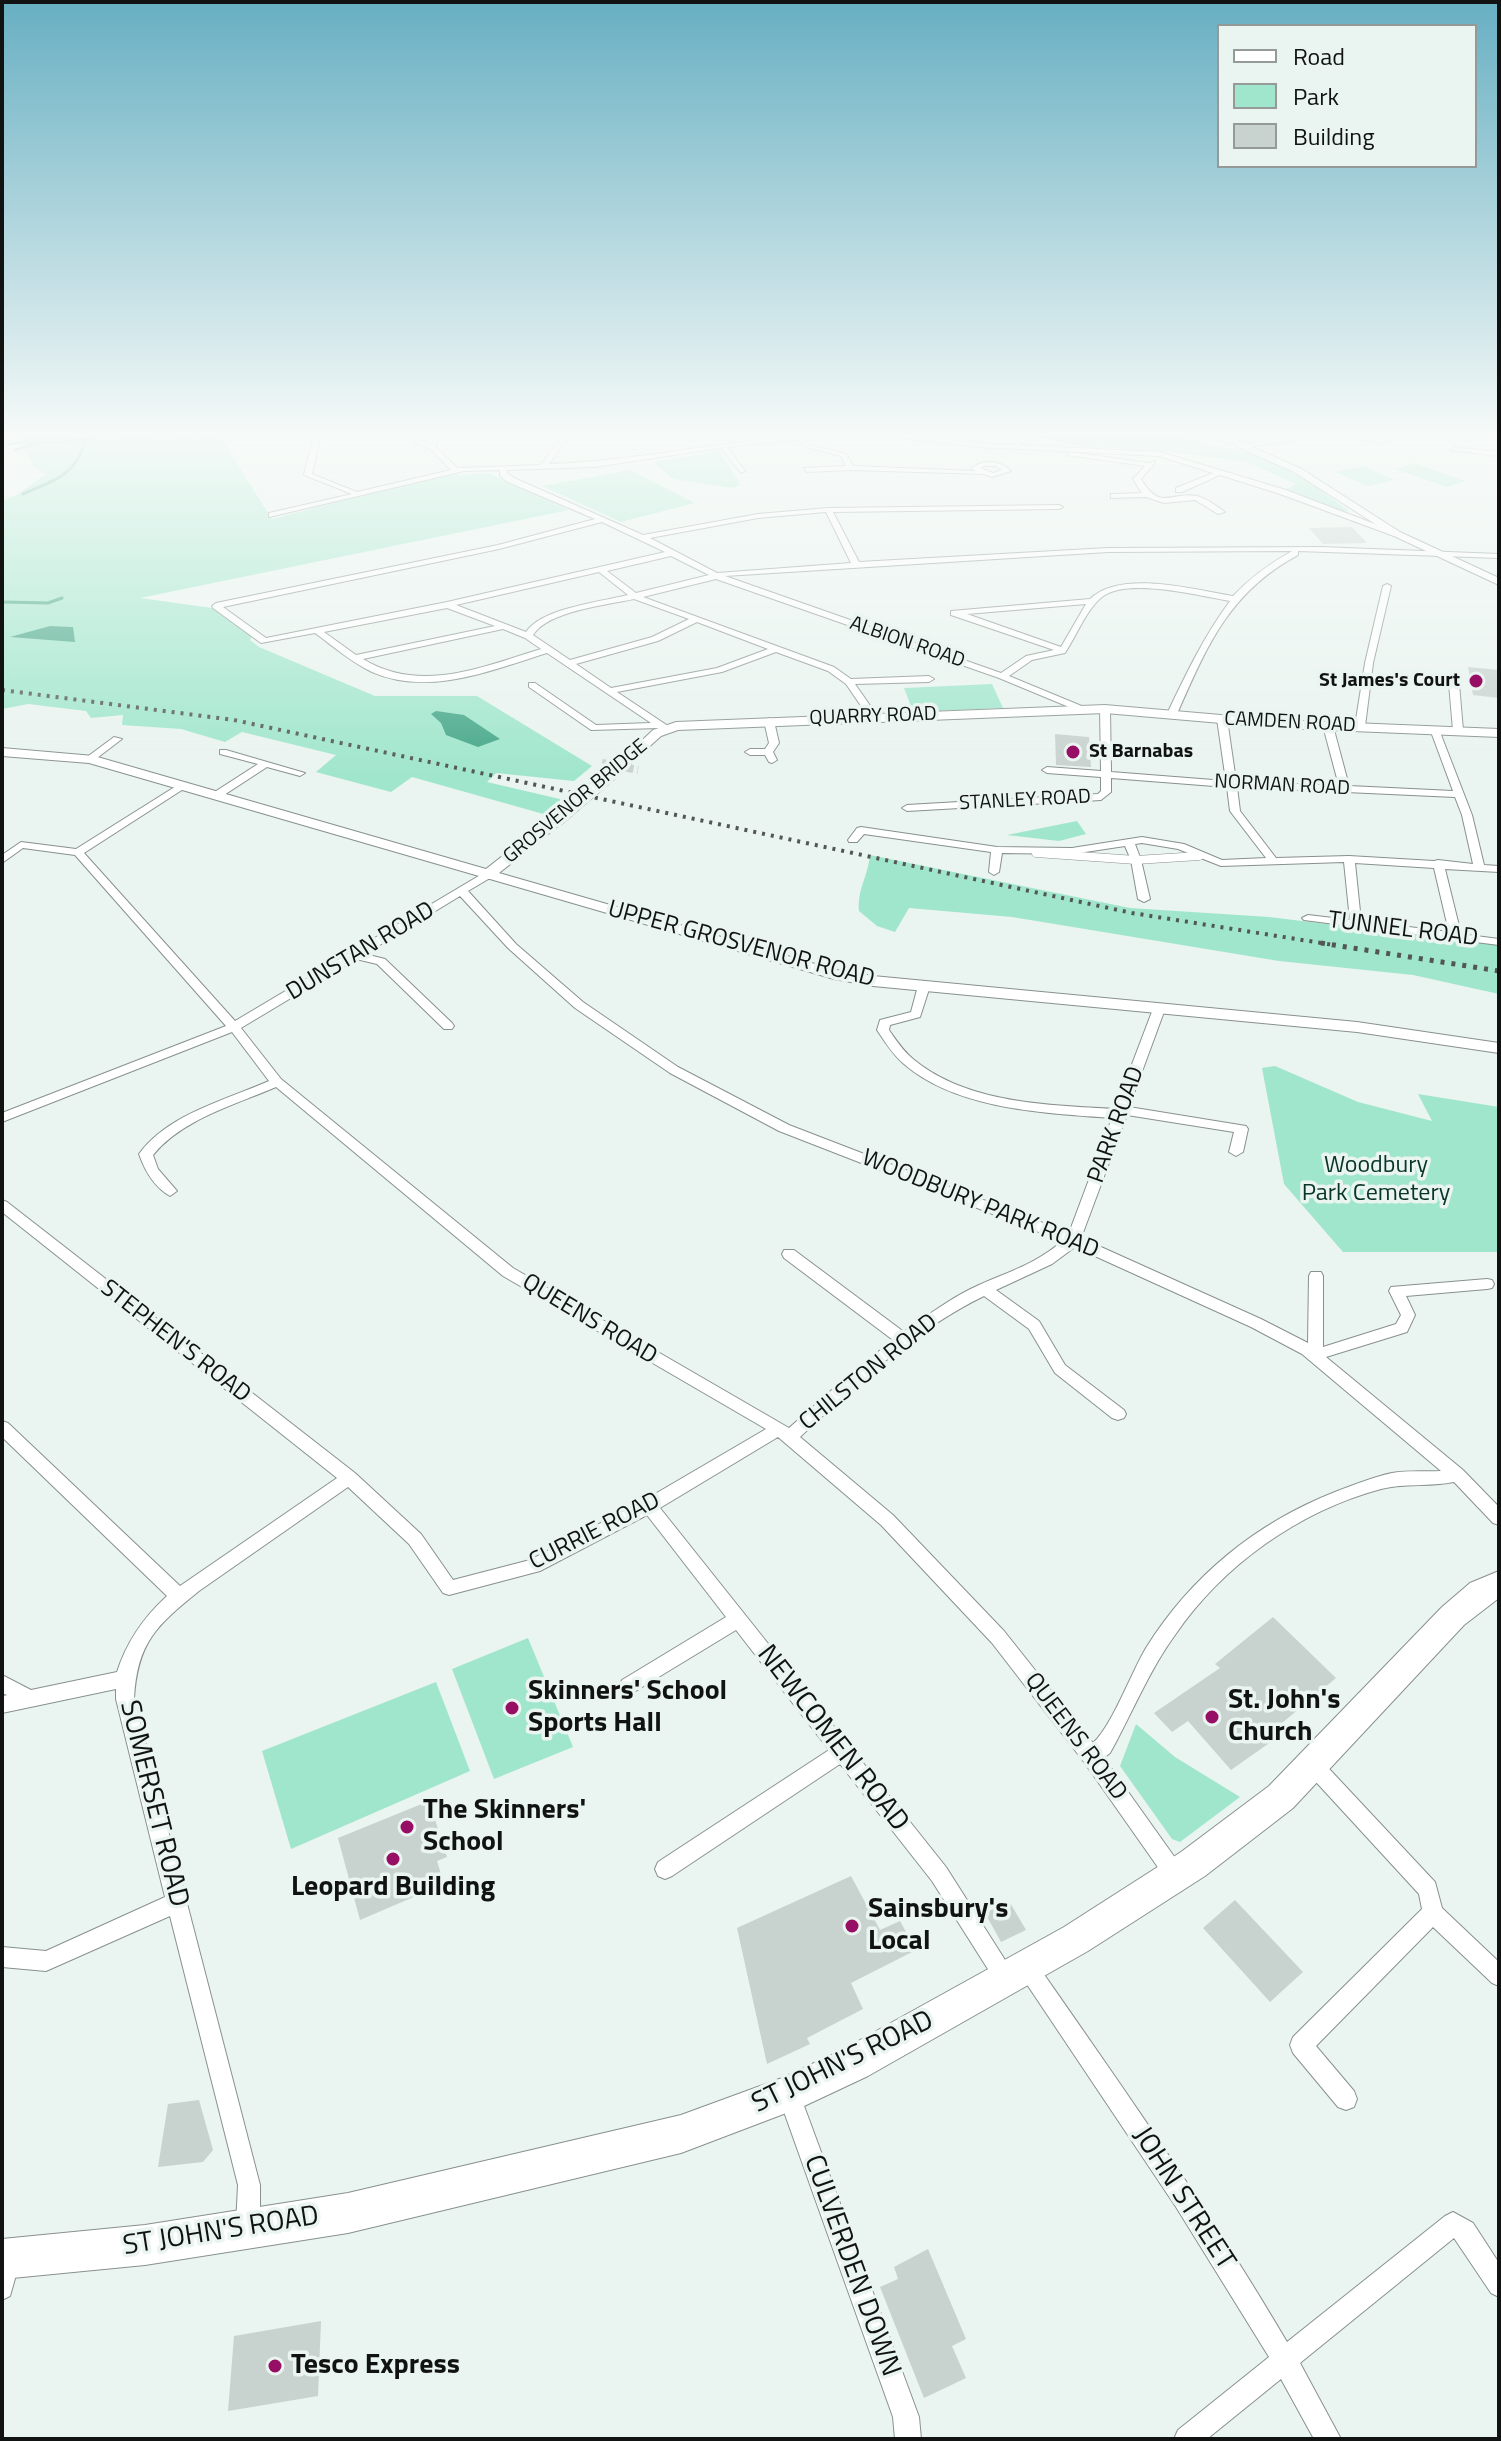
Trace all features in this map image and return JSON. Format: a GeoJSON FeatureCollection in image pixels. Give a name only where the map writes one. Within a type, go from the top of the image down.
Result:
{"type":"FeatureCollection","features":[{"type":"Feature","properties":{"kind":"highway","name":"ST JOHN'S ROAD"},"geometry":{"type":"LineString","coordinates":[[4,2269],[348,2213],[553,2167],[681,2134],[789,2094],[855,2063],[1016,1973],[1176,1876],[1268,1808],[1453,1616],[1481,1592],[1499,1584]]}},
{"type":"Feature","properties":{"kind":"street"},"geometry":{"type":"LineString","coordinates":[[495,548],[216,606],[264,641],[447,605],[672,553]]}},
{"type":"Feature","properties":{"kind":"street","name":"ALBION ROAD"},"geometry":{"type":"LineString","coordinates":[[662,548],[716,576],[1002,676],[1081,709]]}},
{"type":"Feature","properties":{"kind":"street"},"geometry":{"type":"LineString","coordinates":[[847,548],[856,565]]}},
{"type":"Feature","properties":{"kind":"street"},"geometry":{"type":"LineString","coordinates":[[1424,548],[1499,582]]}},
{"type":"Feature","properties":{"kind":"street"},"geometry":{"type":"LineString","coordinates":[[528,636],[535,625],[549,617],[716,576],[1108,550],[1302,550],[1499,556]]}},
{"type":"Feature","properties":{"kind":"street"},"geometry":{"type":"LineString","coordinates":[[1172,714],[1203,646],[1234,599],[1278,560],[1302,550]]}},
{"type":"Feature","properties":{"kind":"street"},"geometry":{"type":"LineString","coordinates":[[601,570],[634,596],[831,669],[849,682],[873,717]]}},
{"type":"Feature","properties":{"kind":"street"},"geometry":{"type":"LineString","coordinates":[[1360,726],[1369,663],[1387,586]]}},
{"type":"Feature","properties":{"kind":"street"},"geometry":{"type":"LineString","coordinates":[[1002,676],[1029,658],[1062,651],[1101,592],[1114,587],[1140,587],[1234,599]]}},
{"type":"Feature","properties":{"kind":"street"},"geometry":{"type":"LineString","coordinates":[[1062,651],[954,613],[1094,601]]}},
{"type":"Feature","properties":{"kind":"street"},"geometry":{"type":"LineString","coordinates":[[447,605],[528,636],[663,726]]}},
{"type":"Feature","properties":{"kind":"street"},"geometry":{"type":"LineString","coordinates":[[571,663],[655,639],[697,619]]}},
{"type":"Feature","properties":{"kind":"street"},"geometry":{"type":"LineString","coordinates":[[355,658],[502,627]]}},
{"type":"Feature","properties":{"kind":"street"},"geometry":{"type":"LineString","coordinates":[[316,630],[355,658],[389,675],[435,679],[547,650]]}},
{"type":"Feature","properties":{"kind":"street"},"geometry":{"type":"LineString","coordinates":[[613,690],[719,670],[778,648]]}},
{"type":"Feature","properties":{"kind":"street"},"geometry":{"type":"LineString","coordinates":[[849,682],[906,676],[929,679]]}},
{"type":"Feature","properties":{"kind":"street"},"geometry":{"type":"LineString","coordinates":[[1454,684],[1458,730]]}},
{"type":"Feature","properties":{"kind":"street"},"geometry":{"type":"LineString","coordinates":[[532,685],[594,728],[663,726]]}},
{"type":"Feature","properties":{"kind":"street","name":"CAMDEN ROAD"},"geometry":{"type":"LineString","coordinates":[[1081,709],[1328,726],[1499,733]]}},
{"type":"Feature","properties":{"kind":"street","name":"QUARRY ROAD"},"geometry":{"type":"LineString","coordinates":[[663,726],[1081,709]]}},
{"type":"Feature","properties":{"kind":"street","name":"STANLEY ROAD"},"geometry":{"type":"LineString","coordinates":[[907,808],[1101,797],[1106,792],[1105,709]]}},
{"type":"Feature","properties":{"kind":"street"},"geometry":{"type":"LineString","coordinates":[[1222,719],[1235,811],[1273,861]]}},
{"type":"Feature","properties":{"kind":"street"},"geometry":{"type":"LineString","coordinates":[[750,752],[770,756],[774,743],[769,721]]}},
{"type":"Feature","properties":{"kind":"street","name":"GROSVENOR BRIDGE"},"geometry":{"type":"LineString","coordinates":[[486,876],[557,820],[663,726]]}},
{"type":"Feature","properties":{"kind":"street"},"geometry":{"type":"LineString","coordinates":[[1328,726],[1345,789]]}},
{"type":"Feature","properties":{"kind":"street"},"geometry":{"type":"LineString","coordinates":[[1435,729],[1460,794],[1479,866]]}},
{"type":"Feature","properties":{"kind":"street"},"geometry":{"type":"LineString","coordinates":[[90,759],[117,739]]}},
{"type":"Feature","properties":{"kind":"street","name":"UPPER GROSVENOR ROAD"},"geometry":{"type":"LineString","coordinates":[[2,752],[90,759],[486,876],[834,974],[924,986],[1357,1027],[1499,1048]]}},
{"type":"Feature","properties":{"kind":"street"},"geometry":{"type":"LineString","coordinates":[[226,756],[300,773]]}},
{"type":"Feature","properties":{"kind":"street"},"geometry":{"type":"LineString","coordinates":[[217,795],[265,764]]}},
{"type":"Feature","properties":{"kind":"street","name":"NORMAN ROAD"},"geometry":{"type":"LineString","coordinates":[[1047,770],[1230,784],[1460,794]]}},
{"type":"Feature","properties":{"kind":"street"},"geometry":{"type":"LineString","coordinates":[[2,843],[78,852],[181,786]]}},
{"type":"Feature","properties":{"kind":"street"},"geometry":{"type":"LineString","coordinates":[[853,840],[861,830],[997,850],[1136,860],[1199,856]]}},
{"type":"Feature","properties":{"kind":"street"},"geometry":{"type":"LineString","coordinates":[[1015,851],[1072,851],[1162,842],[1210,861],[1233,863],[1349,859],[1499,869]]}},
{"type":"Feature","properties":{"kind":"street"},"geometry":{"type":"LineString","coordinates":[[1129,843],[1144,899]]}},
{"type":"Feature","properties":{"kind":"street"},"geometry":{"type":"LineString","coordinates":[[2,860],[21,845]]}},
{"type":"Feature","properties":{"kind":"street"},"geometry":{"type":"LineString","coordinates":[[994,872],[997,850]]}},
{"type":"Feature","properties":{"kind":"street","name":"QUEENS ROAD"},"geometry":{"type":"LineString","coordinates":[[78,852],[234,1027],[277,1082],[508,1272],[784,1433],[887,1520],[988,1627],[1091,1756],[1176,1876]]}},
{"type":"Feature","properties":{"kind":"street"},"geometry":{"type":"LineString","coordinates":[[1349,859],[1356,924]]}},
{"type":"Feature","properties":{"kind":"street"},"geometry":{"type":"LineString","coordinates":[[1438,863],[1456,936]]}},
{"type":"Feature","properties":{"kind":"street","name":"DUNSTAN ROAD"},"geometry":{"type":"LineString","coordinates":[[2,1118],[234,1027],[486,876]]}},
{"type":"Feature","properties":{"kind":"street","name":"WOODBURY PARK ROAD"},"geometry":{"type":"LineString","coordinates":[[462,891],[512,946],[579,1005],[674,1070],[784,1128],[1073,1240],[1267,1328],[1315,1355],[1457,1475],[1499,1518]]}},
{"type":"Feature","properties":{"kind":"street","name":"TUNNEL ROAD"},"geometry":{"type":"LineString","coordinates":[[1308,918],[1499,942]]}},
{"type":"Feature","properties":{"kind":"street"},"geometry":{"type":"LineString","coordinates":[[356,955],[381,961],[448,1026]]}},
{"type":"Feature","properties":{"kind":"street"},"geometry":{"type":"LineString","coordinates":[[924,986],[916,1014],[884,1023],[883,1030],[909,1063],[958,1087],[1011,1106],[1122,1112],[1241,1129],[1236,1152]]}},
{"type":"Feature","properties":{"kind":"street","name":"PARK ROAD"},"geometry":{"type":"LineString","coordinates":[[1073,1240],[1159,1009]]}},
{"type":"Feature","properties":{"kind":"street"},"geometry":{"type":"LineString","coordinates":[[170,1191],[152,1171],[146,1154],[151,1144],[173,1130],[277,1082]]}},
{"type":"Feature","properties":{"kind":"street","name":"STEPHEN'S ROAD"},"geometry":{"type":"LineString","coordinates":[[2,1205],[349,1478]]}},
{"type":"Feature","properties":{"kind":"street","name":"CHILSTON ROAD"},"geometry":{"type":"LineString","coordinates":[[784,1433],[903,1339],[984,1289],[1059,1253],[1073,1240]]}},
{"type":"Feature","properties":{"kind":"street"},"geometry":{"type":"LineString","coordinates":[[789,1254],[903,1339]]}},
{"type":"Feature","properties":{"kind":"street"},"geometry":{"type":"LineString","coordinates":[[1316,1276],[1315,1355],[1402,1328],[1408,1315],[1396,1291],[1487,1284]]}},
{"type":"Feature","properties":{"kind":"street"},"geometry":{"type":"LineString","coordinates":[[984,1289],[1034,1325],[1060,1369],[1118,1414]]}},
{"type":"Feature","properties":{"kind":"street"},"geometry":{"type":"LineString","coordinates":[[2,1427],[178,1595]]}},
{"type":"Feature","properties":{"kind":"street","name":"CURRIE ROAD"},"geometry":{"type":"LineString","coordinates":[[349,1478],[415,1539],[449,1588],[534,1566],[784,1433]]}},
{"type":"Feature","properties":{"kind":"street"},"geometry":{"type":"LineString","coordinates":[[1091,1756],[1103,1747],[1153,1653],[1178,1616],[1216,1574],[1249,1546],[1306,1512],[1349,1493],[1400,1479],[1457,1475]]}},
{"type":"Feature","properties":{"kind":"street","name":"SOMERSET ROAD"},"geometry":{"type":"LineString","coordinates":[[248,2230],[249,2185],[123,1679],[132,1654],[178,1595],[349,1478]]}},
{"type":"Feature","properties":{"kind":"street","name":"NEWCOMEN ROAD"},"geometry":{"type":"LineString","coordinates":[[649,1506],[1016,1973]]}},
{"type":"Feature","properties":{"kind":"street"},"geometry":{"type":"LineString","coordinates":[[628,1686],[738,1619]]}},
{"type":"Feature","properties":{"kind":"street"},"geometry":{"type":"LineString","coordinates":[[2,1705],[123,1679]]}},
{"type":"Feature","properties":{"kind":"street"},"geometry":{"type":"LineString","coordinates":[[2,1683],[28,1698]]}},
{"type":"Feature","properties":{"kind":"street"},"geometry":{"type":"LineString","coordinates":[[665,1869],[842,1752]]}},
{"type":"Feature","properties":{"kind":"street"},"geometry":{"type":"LineString","coordinates":[[1312,1764],[1428,1889],[1433,1913],[1499,1976]]}},
{"type":"Feature","properties":{"kind":"street"},"geometry":{"type":"LineString","coordinates":[[2,1957],[46,1961],[177,1902]]}},
{"type":"Feature","properties":{"kind":"street"},"geometry":{"type":"LineString","coordinates":[[1346,2099],[1301,2045],[1433,1913]]}},
{"type":"Feature","properties":{"kind":"street","name":"JOHN STREET"},"geometry":{"type":"LineString","coordinates":[[1016,1973],[1161,2163],[1285,2358],[1328,2439]]}},
{"type":"Feature","properties":{"kind":"street","name":"CULVERDEN DOWN"},"geometry":{"type":"LineString","coordinates":[[789,2094],[906,2417],[908,2439]]}},
{"type":"Feature","properties":{"kind":"street"},"geometry":{"type":"LineString","coordinates":[[1187,2439],[1453,2224],[1465,2231],[1499,2285]]}},
{"type":"Feature","properties":{"kind":"green space"},"geometry":{"type":"Polygon","coordinates":[[[2,548],[384,548],[140,598],[212,608],[252,635],[250,640],[259,647],[375,696],[477,696],[592,766],[574,781],[496,773],[487,782],[564,800],[547,815],[412,777],[391,792],[316,772],[336,755],[242,732],[225,742],[181,729],[122,725],[123,715],[91,718],[86,711],[28,704],[2,709],[2,548]]]}},
{"type":"Feature","properties":{"kind":"green space"},"geometry":{"type":"Polygon","coordinates":[[[992,684],[1003,708],[913,712],[904,688],[992,684]]]}},
{"type":"Feature","properties":{"kind":"green space"},"geometry":{"type":"Polygon","coordinates":[[[1077,821],[1086,834],[1059,841],[1007,835],[1077,821]]]}},
{"type":"Feature","properties":{"kind":"green space"},"geometry":{"type":"Polygon","coordinates":[[[870,855],[1130,908],[1269,917],[1499,945],[1499,994],[1413,975],[1279,961],[1012,917],[909,908],[895,932],[877,926],[859,911],[870,855]]]}},
{"type":"Feature","properties":{"kind":"green space","name":"Woodbury Park Cemetery"},"geometry":{"type":"Polygon","coordinates":[[[1275,1066],[1358,1102],[1432,1121],[1418,1094],[1499,1107],[1499,1252],[1343,1252],[1284,1184],[1262,1068],[1275,1066]]]}},
{"type":"Feature","properties":{"kind":"green space","name":"Skinners' School Sports Hall"},"geometry":{"type":"Polygon","coordinates":[[[528,1638],[573,1747],[494,1779],[452,1669],[528,1638]]]}},
{"type":"Feature","properties":{"kind":"green space"},"geometry":{"type":"Polygon","coordinates":[[[436,1682],[470,1771],[291,1849],[262,1751],[436,1682]]]}},
{"type":"Feature","properties":{"kind":"green space"},"geometry":{"type":"Polygon","coordinates":[[[1136,1724],[1175,1757],[1240,1797],[1180,1842],[1172,1839],[1120,1766],[1136,1724]]]}},
{"type":"Feature","properties":{"kind":"shaded area"},"geometry":{"type":"Polygon","coordinates":[[[50,626],[73,627],[75,642],[10,637],[50,626]]]}},
{"type":"Feature","properties":{"kind":"shaded area"},"geometry":{"type":"Polygon","coordinates":[[[436,711],[464,715],[500,739],[478,747],[446,735],[441,723],[431,714],[436,711]]]}},
{"type":"Feature","properties":{"kind":"building"},"geometry":{"type":"Polygon","coordinates":[[[1468,667],[1499,670],[1499,698],[1473,695],[1468,667]]]}},
{"type":"Feature","properties":{"kind":"building","name":"St Barnabas"},"geometry":{"type":"Polygon","coordinates":[[[1055,734],[1089,737],[1091,767],[1056,765],[1055,734]]]}},
{"type":"Feature","properties":{"kind":"building"},"geometry":{"type":"Polygon","coordinates":[[[1273,1617],[1336,1678],[1276,1728],[1282,1734],[1231,1770],[1188,1721],[1172,1732],[1154,1713],[1220,1668],[1215,1664],[1273,1617]]]}},
{"type":"Feature","properties":{"kind":"building","name":"Leopard Building"},"geometry":{"type":"Polygon","coordinates":[[[429,1801],[447,1857],[437,1861],[444,1884],[360,1920],[338,1838],[429,1801]]]}},
{"type":"Feature","properties":{"kind":"building"},"geometry":{"type":"Polygon","coordinates":[[[851,1876],[880,1930],[900,1921],[916,1950],[851,1983],[863,2009],[807,2038],[810,2044],[767,2064],[737,1928],[851,1876]]]}},
{"type":"Feature","properties":{"kind":"building"},"geometry":{"type":"Polygon","coordinates":[[[1235,1900],[1303,1972],[1270,2002],[1203,1928],[1235,1900]]]}},
{"type":"Feature","properties":{"kind":"building"},"geometry":{"type":"Polygon","coordinates":[[[1009,1901],[1026,1930],[1001,1942],[985,1913],[1009,1901]]]}},
{"type":"Feature","properties":{"kind":"building"},"geometry":{"type":"Polygon","coordinates":[[[199,2100],[213,2150],[203,2162],[158,2167],[168,2104],[199,2100]]]}},
{"type":"Feature","properties":{"kind":"building"},"geometry":{"type":"Polygon","coordinates":[[[928,2249],[966,2339],[952,2346],[966,2378],[924,2398],[880,2287],[898,2279],[894,2267],[928,2249]]]}},
{"type":"Feature","properties":{"kind":"building","name":"Tesco Express"},"geometry":{"type":"Polygon","coordinates":[[[321,2321],[318,2396],[228,2411],[234,2336],[321,2321]]]}},
{"type":"Feature","properties":{"kind":"waterway"},"geometry":{"type":"LineString","coordinates":[[2,602],[48,603],[62,598]]}},
{"type":"Feature","properties":{"kind":"tunnel"},"geometry":{"type":"LineString","coordinates":[[602,763],[638,770]]}},
{"type":"Feature","properties":{"kind":"railway"},"geometry":{"type":"LineString","coordinates":[[2,690],[234,720],[1132,913],[1334,945]]}},
{"type":"Feature","properties":{"kind":"railway"},"geometry":{"type":"LineString","coordinates":[[1321,943],[1499,971]]}},
{"type":"Feature","properties":{"kind":"place","name":"St James's Court"},"geometry":{"type":"Point","coordinates":[1476,681]}},
{"type":"Feature","properties":{"kind":"place","name":"St Barnabas"},"geometry":{"type":"Point","coordinates":[1073,752]}},
{"type":"Feature","properties":{"kind":"place","name":"Skinners' School Sports Hall"},"geometry":{"type":"Point","coordinates":[512,1708]}},
{"type":"Feature","properties":{"kind":"place","name":"St. John's Church"},"geometry":{"type":"Point","coordinates":[1212,1717]}},
{"type":"Feature","properties":{"kind":"place","name":"The Skinners' School"},"geometry":{"type":"Point","coordinates":[407,1827]}},
{"type":"Feature","properties":{"kind":"place","name":"Leopard Building"},"geometry":{"type":"Point","coordinates":[393,1859]}},
{"type":"Feature","properties":{"kind":"place","name":"Sainsbury's Local"},"geometry":{"type":"Point","coordinates":[852,1926]}},
{"type":"Feature","properties":{"kind":"place","name":"Tesco Express"},"geometry":{"type":"Point","coordinates":[275,2366]}}]}
